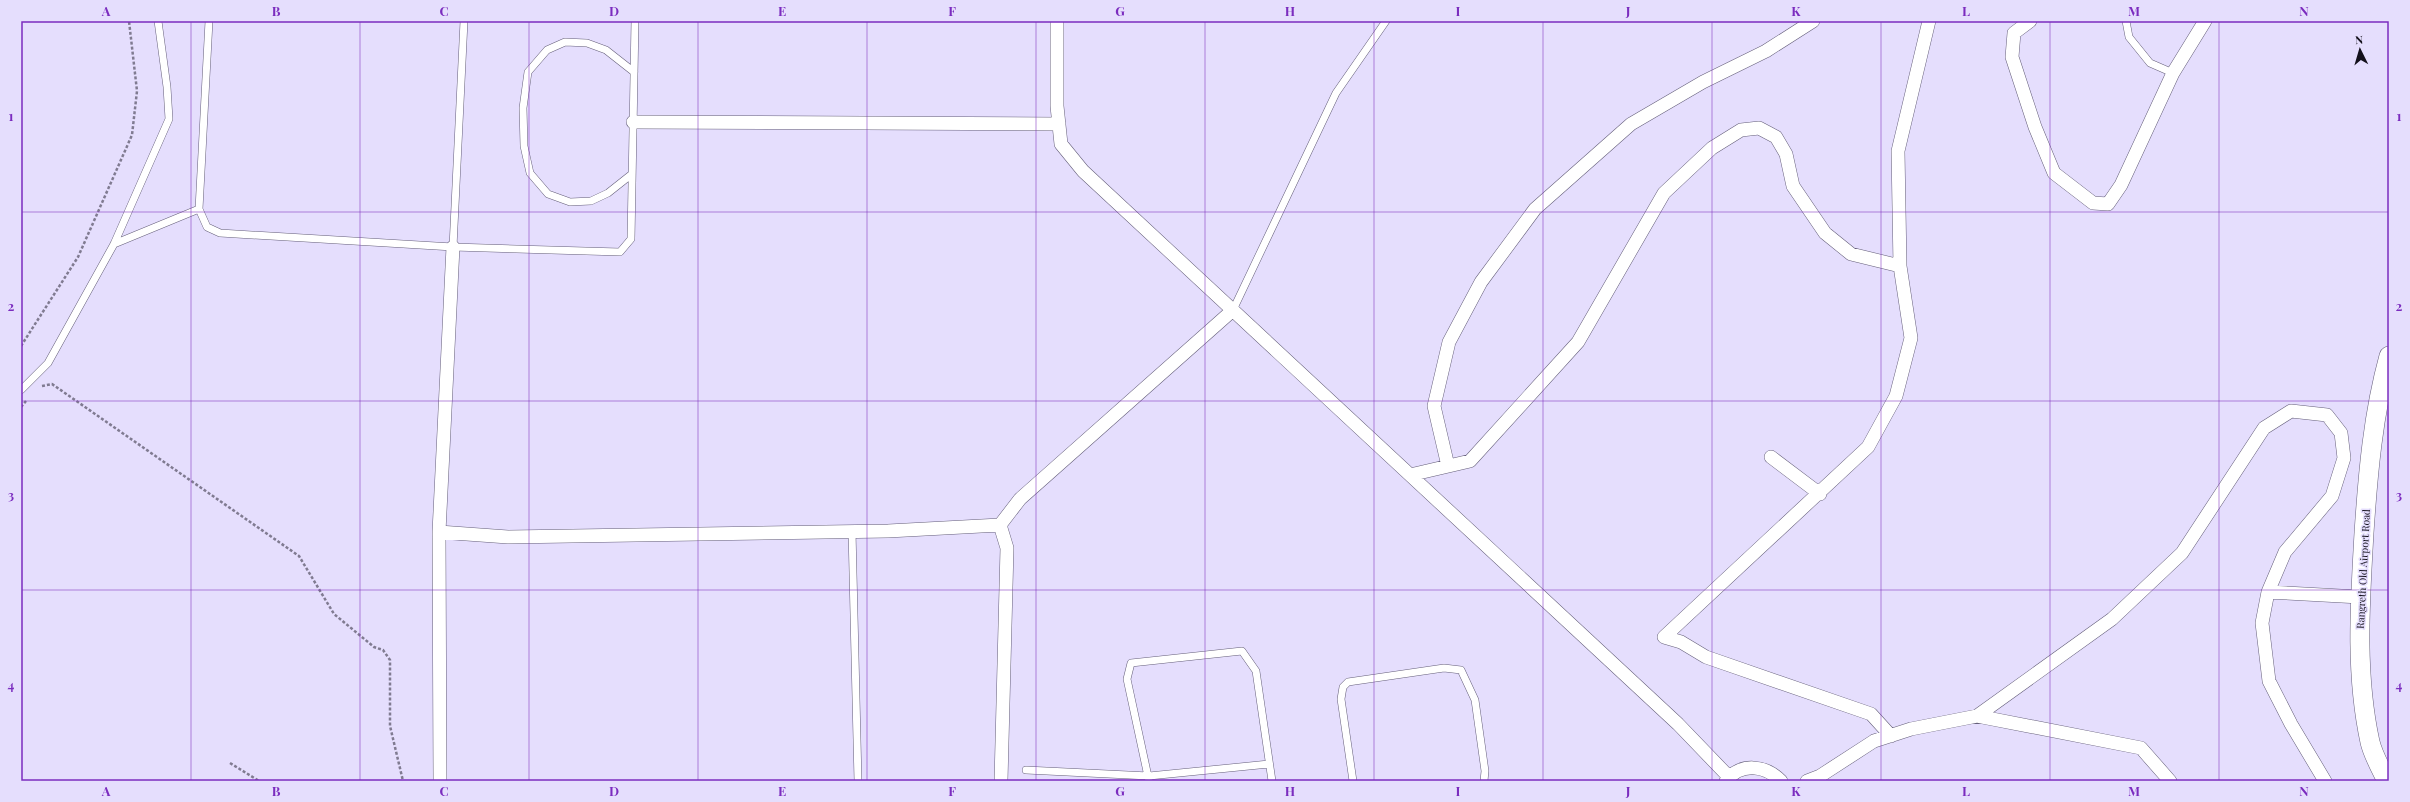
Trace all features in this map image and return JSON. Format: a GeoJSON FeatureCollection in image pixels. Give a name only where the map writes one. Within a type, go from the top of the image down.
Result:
{"type":"FeatureCollection","features":[{"type":"Feature","properties":{"kind":"street"},"geometry":{"type":"LineString","coordinates":[[1057,21],[1059,124],[1061,144],[1083,171],[1678,724],[1728,779],[1746,768],[1756,767],[1765,769],[1781,781]]}},
{"type":"Feature","properties":{"kind":"street"},"geometry":{"type":"LineString","coordinates":[[1448,466],[1434,406],[1449,342],[1481,282],[1535,210],[1631,124],[1703,82],[1766,51],[1813,21]]}},
{"type":"Feature","properties":{"kind":"street"},"geometry":{"type":"LineString","coordinates":[[1891,736],[1871,714],[1706,657],[1681,642],[1664,637],[1820,494],[1868,447],[1896,396],[1911,338],[1900,266],[1898,151],[1929,21]]}},
{"type":"Feature","properties":{"kind":"street"},"geometry":{"type":"LineString","coordinates":[[2030,21],[2014,32],[2012,57],[2035,127],[2054,173],[2093,203],[2108,204],[2121,185],[2173,73],[2205,21]]}},
{"type":"Feature","properties":{"kind":"street"},"geometry":{"type":"LineString","coordinates":[[633,122],[1059,124]]}},
{"type":"Feature","properties":{"kind":"street"},"geometry":{"type":"LineString","coordinates":[[1410,475],[1470,460],[1578,342],[1664,193],[1712,148],[1741,130],[1759,128],[1776,137],[1786,154],[1793,186],[1825,233],[1851,254],[1900,266]]}},
{"type":"Feature","properties":{"kind":"street"},"geometry":{"type":"LineString","coordinates":[[440,781],[439,532],[453,247]]}},
{"type":"Feature","properties":{"kind":"street"},"geometry":{"type":"LineString","coordinates":[[1000,525],[1020,499],[1233,310]]}},
{"type":"Feature","properties":{"kind":"street","name":"Rangreth Old Airport Road"},"geometry":{"type":"LineString","coordinates":[[2387,781],[2370,744],[2360,680],[2360,597],[2369,459],[2380,388],[2389,356]]}},
{"type":"Feature","properties":{"kind":"street"},"geometry":{"type":"LineString","coordinates":[[1808,781],[1820,776],[1874,741],[1977,716],[2112,619],[2182,553],[2264,428],[2291,411],[2327,415],[2342,433],[2344,458],[2332,496],[2285,552],[2268,592],[2262,624],[2269,681],[2290,724],[2325,781]]}},
{"type":"Feature","properties":{"kind":"street"},"geometry":{"type":"LineString","coordinates":[[1771,457],[1820,494]]}},
{"type":"Feature","properties":{"kind":"street"},"geometry":{"type":"LineString","coordinates":[[439,532],[508,537],[852,531],[1000,525]]}},
{"type":"Feature","properties":{"kind":"street"},"geometry":{"type":"LineString","coordinates":[[1000,525],[1007,548],[1001,781]]}},
{"type":"Feature","properties":{"kind":"street"},"geometry":{"type":"LineString","coordinates":[[2268,592],[2360,597]]}},
{"type":"Feature","properties":{"kind":"street"},"geometry":{"type":"LineString","coordinates":[[1977,716],[2141,748],[2170,781]]}},
{"type":"Feature","properties":{"kind":"lane"},"geometry":{"type":"LineString","coordinates":[[21,390],[48,363],[114,244],[169,119],[167,87],[158,21]]}},
{"type":"Feature","properties":{"kind":"lane"},"geometry":{"type":"LineString","coordinates":[[209,21],[199,209],[207,227],[220,233],[453,247],[620,252],[631,240],[635,21]]}},
{"type":"Feature","properties":{"kind":"lane"},"geometry":{"type":"LineString","coordinates":[[453,247],[464,21]]}},
{"type":"Feature","properties":{"kind":"lane"},"geometry":{"type":"LineString","coordinates":[[1233,310],[1336,93],[1386,21]]}},
{"type":"Feature","properties":{"kind":"lane"},"geometry":{"type":"LineString","coordinates":[[2126,21],[2129,37],[2150,63],[2173,73]]}},
{"type":"Feature","properties":{"kind":"lane"},"geometry":{"type":"LineString","coordinates":[[632,174],[608,193],[591,201],[570,202],[548,194],[530,173],[524,146],[523,108],[528,72],[547,50],[565,42],[586,43],[606,50],[634,72]]}},
{"type":"Feature","properties":{"kind":"lane"},"geometry":{"type":"LineString","coordinates":[[114,244],[199,209]]}},
{"type":"Feature","properties":{"kind":"lane"},"geometry":{"type":"LineString","coordinates":[[852,531],[858,781]]}},
{"type":"Feature","properties":{"kind":"lane"},"geometry":{"type":"LineString","coordinates":[[1149,778],[1128,679],[1131,663],[1242,651],[1256,670],[1272,781]]}},
{"type":"Feature","properties":{"kind":"lane"},"geometry":{"type":"LineString","coordinates":[[1353,781],[1341,699],[1343,687],[1348,682],[1444,668],[1461,670],[1475,700],[1485,770],[1484,781]]}},
{"type":"Feature","properties":{"kind":"lane"},"geometry":{"type":"LineString","coordinates":[[1026,770],[1149,778],[1269,764]]}},
{"type":"Feature","properties":{"kind":"path"},"geometry":{"type":"LineString","coordinates":[[21,346],[78,257],[132,135],[138,91],[129,21]]}},
{"type":"Feature","properties":{"kind":"path"},"geometry":{"type":"LineString","coordinates":[[36,388],[52,384],[299,556],[334,614],[374,647],[383,650],[390,660],[390,726],[404,781]]}},
{"type":"Feature","properties":{"kind":"path"},"geometry":{"type":"LineString","coordinates":[[21,407],[29,397]]}},
{"type":"Feature","properties":{"kind":"path"},"geometry":{"type":"LineString","coordinates":[[230,763],[259,781]]}}]}
